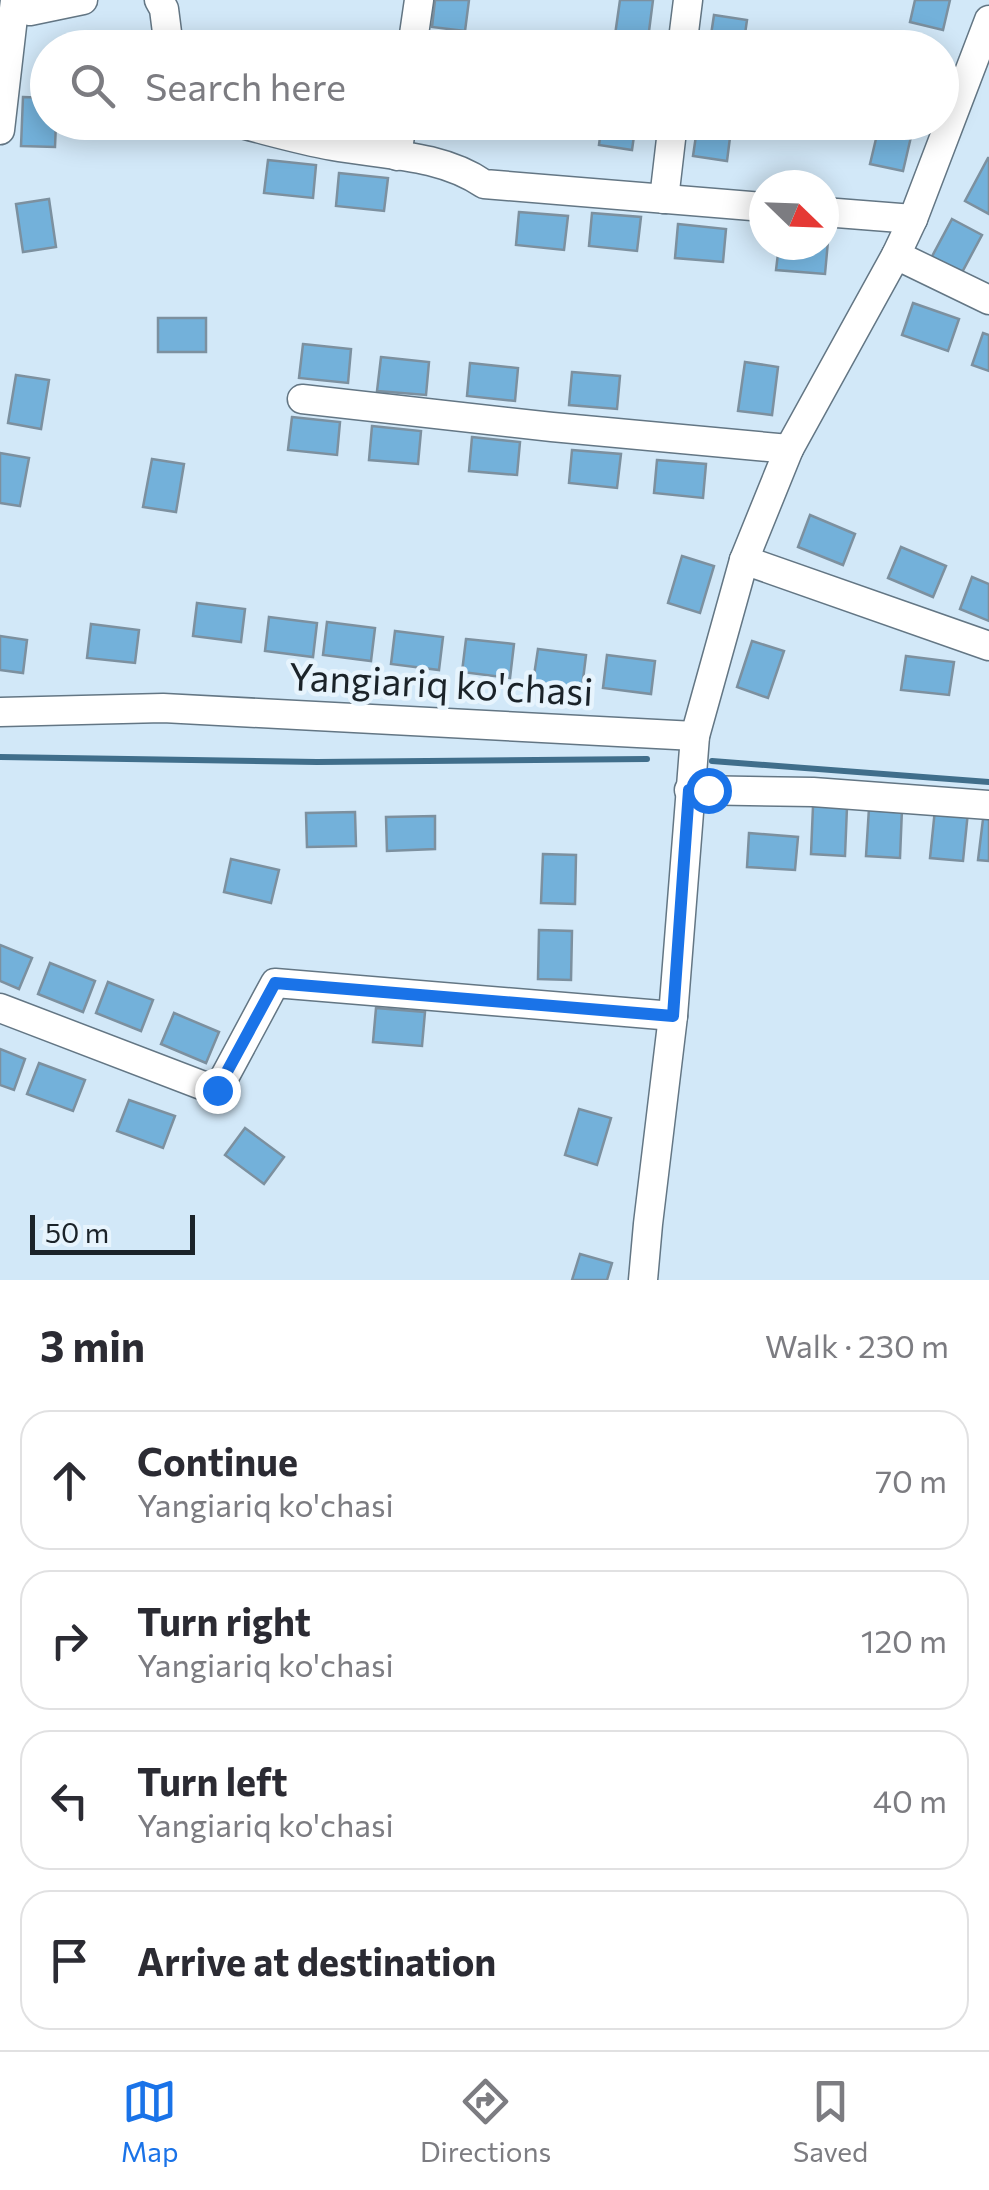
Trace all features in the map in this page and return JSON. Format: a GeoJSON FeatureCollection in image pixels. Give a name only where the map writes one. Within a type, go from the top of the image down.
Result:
{"type":"FeatureCollection","features":[{"type":"Feature","properties":{"kind":"street"},"geometry":{"type":"LineString","coordinates":[[0,130],[16,3],[30,10],[83,0]]}},
{"type":"Feature","properties":{"kind":"street"},"geometry":{"type":"LineString","coordinates":[[160,0],[167,30]]}},
{"type":"Feature","properties":{"kind":"street"},"geometry":{"type":"LineString","coordinates":[[415,30],[419,0]]}},
{"type":"Feature","properties":{"kind":"street"},"geometry":{"type":"LineString","coordinates":[[684,30],[688,0]]}},
{"type":"Feature","properties":{"kind":"street"},"geometry":{"type":"LineString","coordinates":[[959,99],[989,20]]}},
{"type":"Feature","properties":{"kind":"street"},"geometry":{"type":"LineString","coordinates":[[306,140],[452,167],[484,184],[749,206]]}},
{"type":"Feature","properties":{"kind":"street"},"geometry":{"type":"LineString","coordinates":[[397,156],[399,140]]}},
{"type":"Feature","properties":{"kind":"street"},"geometry":{"type":"LineString","coordinates":[[664,198],[671,140]]}},
{"type":"Feature","properties":{"kind":"street"},"geometry":{"type":"LineString","coordinates":[[644,1280],[673,1016],[695,736],[744,560],[789,449],[896,254],[943,140]]}},
{"type":"Feature","properties":{"kind":"street"},"geometry":{"type":"LineString","coordinates":[[839,213],[913,219]]}},
{"type":"Feature","properties":{"kind":"street"},"geometry":{"type":"LineString","coordinates":[[896,254],[989,300]]}},
{"type":"Feature","properties":{"kind":"street"},"geometry":{"type":"LineString","coordinates":[[302,399],[789,449]]}},
{"type":"Feature","properties":{"kind":"street"},"geometry":{"type":"LineString","coordinates":[[744,560],[989,646]]}},
{"type":"Feature","properties":{"kind":"street","name":"Yangiariq ko'chasi"},"geometry":{"type":"LineString","coordinates":[[0,712],[163,708],[695,736]]}},
{"type":"Feature","properties":{"kind":"street"},"geometry":{"type":"LineString","coordinates":[[689,790],[813,792],[989,805]]}},
{"type":"Feature","properties":{"kind":"street"},"geometry":{"type":"LineString","coordinates":[[0,1008],[217,1090],[275,983],[673,1016]]}},
{"type":"Feature","properties":{"kind":"building"},"geometry":{"type":"Polygon","coordinates":[[[435,0],[469,0],[465,30],[432,27],[435,0]]]}},
{"type":"Feature","properties":{"kind":"building"},"geometry":{"type":"Polygon","coordinates":[[[620,0],[653,0],[649,30],[616,30],[620,0]]]}},
{"type":"Feature","properties":{"kind":"building"},"geometry":{"type":"Polygon","coordinates":[[[915,0],[950,0],[943,30],[910,22],[915,0]]]}},
{"type":"Feature","properties":{"kind":"building"},"geometry":{"type":"Polygon","coordinates":[[[714,15],[747,20],[746,30],[712,30],[714,15]]]}},
{"type":"Feature","properties":{"kind":"building"},"geometry":{"type":"Polygon","coordinates":[[[23,97],[30,97],[30,140],[55,140],[55,147],[21,146],[23,97]]]}},
{"type":"Feature","properties":{"kind":"building"},"geometry":{"type":"Polygon","coordinates":[[[600,140],[633,140],[632,150],[599,145],[600,140]]]}},
{"type":"Feature","properties":{"kind":"building"},"geometry":{"type":"Polygon","coordinates":[[[695,140],[730,140],[727,161],[693,156],[695,140]]]}},
{"type":"Feature","properties":{"kind":"building"},"geometry":{"type":"Polygon","coordinates":[[[876,140],[910,140],[903,171],[870,164],[876,140]]]}},
{"type":"Feature","properties":{"kind":"building"},"geometry":{"type":"Polygon","coordinates":[[[989,158],[989,214],[965,201],[989,158]]]}},
{"type":"Feature","properties":{"kind":"building"},"geometry":{"type":"Polygon","coordinates":[[[268,160],[316,165],[313,198],[264,193],[268,160]]]}},
{"type":"Feature","properties":{"kind":"building"},"geometry":{"type":"Polygon","coordinates":[[[339,173],[388,178],[384,211],[336,206],[339,173]]]}},
{"type":"Feature","properties":{"kind":"building"},"geometry":{"type":"Polygon","coordinates":[[[49,199],[56,247],[23,252],[16,204],[49,199]]]}},
{"type":"Feature","properties":{"kind":"building"},"geometry":{"type":"Polygon","coordinates":[[[519,212],[568,216],[564,250],[516,245],[519,212]]]}},
{"type":"Feature","properties":{"kind":"building"},"geometry":{"type":"Polygon","coordinates":[[[592,213],[641,217],[637,251],[589,246],[592,213]]]}},
{"type":"Feature","properties":{"kind":"building"},"geometry":{"type":"Polygon","coordinates":[[[952,219],[982,235],[959,278],[929,262],[952,219]]]}},
{"type":"Feature","properties":{"kind":"building"},"geometry":{"type":"Polygon","coordinates":[[[678,224],[726,229],[723,262],[675,258],[678,224]]]}},
{"type":"Feature","properties":{"kind":"building"},"geometry":{"type":"Polygon","coordinates":[[[777,260],[826,260],[825,274],[776,270],[777,260]]]}},
{"type":"Feature","properties":{"kind":"building"},"geometry":{"type":"Polygon","coordinates":[[[913,303],[959,319],[948,351],[902,335],[913,303]]]}},
{"type":"Feature","properties":{"kind":"building"},"geometry":{"type":"Polygon","coordinates":[[[158,318],[206,318],[206,352],[158,352],[158,318]]]}},
{"type":"Feature","properties":{"kind":"building"},"geometry":{"type":"Polygon","coordinates":[[[983,333],[989,335],[989,371],[972,365],[983,333]]]}},
{"type":"Feature","properties":{"kind":"building"},"geometry":{"type":"Polygon","coordinates":[[[303,344],[351,349],[348,383],[299,378],[303,344]]]}},
{"type":"Feature","properties":{"kind":"building"},"geometry":{"type":"Polygon","coordinates":[[[381,357],[429,362],[426,395],[377,391],[381,357]]]}},
{"type":"Feature","properties":{"kind":"building"},"geometry":{"type":"Polygon","coordinates":[[[745,362],[778,367],[772,415],[738,411],[745,362]]]}},
{"type":"Feature","properties":{"kind":"building"},"geometry":{"type":"Polygon","coordinates":[[[470,363],[518,368],[515,401],[467,396],[470,363]]]}},
{"type":"Feature","properties":{"kind":"building"},"geometry":{"type":"Polygon","coordinates":[[[572,372],[620,376],[617,409],[569,405],[572,372]]]}},
{"type":"Feature","properties":{"kind":"building"},"geometry":{"type":"Polygon","coordinates":[[[16,375],[49,380],[41,429],[8,423],[16,375]]]}},
{"type":"Feature","properties":{"kind":"building"},"geometry":{"type":"Polygon","coordinates":[[[292,417],[340,422],[337,455],[288,450],[292,417]]]}},
{"type":"Feature","properties":{"kind":"building"},"geometry":{"type":"Polygon","coordinates":[[[372,426],[421,431],[418,464],[369,460],[372,426]]]}},
{"type":"Feature","properties":{"kind":"building"},"geometry":{"type":"Polygon","coordinates":[[[472,437],[520,442],[517,475],[469,471],[472,437]]]}},
{"type":"Feature","properties":{"kind":"building"},"geometry":{"type":"Polygon","coordinates":[[[572,450],[621,454],[617,488],[569,483],[572,450]]]}},
{"type":"Feature","properties":{"kind":"building"},"geometry":{"type":"Polygon","coordinates":[[[0,453],[29,458],[20,506],[0,503],[0,453]]]}},
{"type":"Feature","properties":{"kind":"building"},"geometry":{"type":"Polygon","coordinates":[[[152,459],[184,464],[176,512],[143,507],[152,459]]]}},
{"type":"Feature","properties":{"kind":"building"},"geometry":{"type":"Polygon","coordinates":[[[657,460],[706,464],[703,498],[654,493],[657,460]]]}},
{"type":"Feature","properties":{"kind":"building"},"geometry":{"type":"Polygon","coordinates":[[[810,515],[855,534],[843,565],[798,547],[810,515]]]}},
{"type":"Feature","properties":{"kind":"building"},"geometry":{"type":"Polygon","coordinates":[[[901,547],[946,566],[933,597],[888,578],[901,547]]]}},
{"type":"Feature","properties":{"kind":"building"},"geometry":{"type":"Polygon","coordinates":[[[682,556],[714,566],[700,613],[668,603],[682,556]]]}},
{"type":"Feature","properties":{"kind":"building"},"geometry":{"type":"Polygon","coordinates":[[[972,577],[989,584],[989,621],[960,609],[972,577]]]}},
{"type":"Feature","properties":{"kind":"building"},"geometry":{"type":"Polygon","coordinates":[[[197,603],[245,609],[241,642],[193,636],[197,603]]]}},
{"type":"Feature","properties":{"kind":"building"},"geometry":{"type":"Polygon","coordinates":[[[269,617],[317,623],[313,657],[265,651],[269,617]]]}},
{"type":"Feature","properties":{"kind":"building"},"geometry":{"type":"Polygon","coordinates":[[[327,622],[375,628],[371,661],[323,655],[327,622]]]}},
{"type":"Feature","properties":{"kind":"building"},"geometry":{"type":"Polygon","coordinates":[[[91,624],[139,630],[135,663],[87,658],[91,624]]]}},
{"type":"Feature","properties":{"kind":"building"},"geometry":{"type":"Polygon","coordinates":[[[395,631],[443,637],[439,670],[391,664],[395,631]]]}},
{"type":"Feature","properties":{"kind":"building"},"geometry":{"type":"Polygon","coordinates":[[[0,636],[27,640],[23,673],[0,670],[0,636]]]}},
{"type":"Feature","properties":{"kind":"building"},"geometry":{"type":"Polygon","coordinates":[[[466,639],[514,644],[510,678],[462,672],[466,639]]]}},
{"type":"Feature","properties":{"kind":"building"},"geometry":{"type":"Polygon","coordinates":[[[752,641],[784,651],[768,698],[737,687],[752,641]]]}},
{"type":"Feature","properties":{"kind":"building"},"geometry":{"type":"Polygon","coordinates":[[[538,649],[586,655],[582,688],[533,682],[538,649]]]}},
{"type":"Feature","properties":{"kind":"building"},"geometry":{"type":"Polygon","coordinates":[[[607,655],[655,661],[651,694],[603,688],[607,655]]]}},
{"type":"Feature","properties":{"kind":"building"},"geometry":{"type":"Polygon","coordinates":[[[906,656],[954,662],[949,695],[901,690],[906,656]]]}},
{"type":"Feature","properties":{"kind":"building"},"geometry":{"type":"Polygon","coordinates":[[[813,806],[847,807],[845,856],[811,854],[813,806]]]}},
{"type":"Feature","properties":{"kind":"building"},"geometry":{"type":"Polygon","coordinates":[[[869,808],[902,809],[900,858],[866,856],[869,808]]]}},
{"type":"Feature","properties":{"kind":"building"},"geometry":{"type":"Polygon","coordinates":[[[935,809],[968,812],[963,861],[930,858],[935,809]]]}},
{"type":"Feature","properties":{"kind":"building"},"geometry":{"type":"Polygon","coordinates":[[[984,811],[989,812],[989,861],[978,860],[984,811]]]}},
{"type":"Feature","properties":{"kind":"building"},"geometry":{"type":"Polygon","coordinates":[[[355,812],[356,846],[307,847],[306,813],[355,812]]]}},
{"type":"Feature","properties":{"kind":"building"},"geometry":{"type":"Polygon","coordinates":[[[435,816],[435,849],[387,851],[386,817],[435,816]]]}},
{"type":"Feature","properties":{"kind":"building"},"geometry":{"type":"Polygon","coordinates":[[[749,833],[798,837],[795,870],[747,867],[749,833]]]}},
{"type":"Feature","properties":{"kind":"building"},"geometry":{"type":"Polygon","coordinates":[[[543,854],[576,855],[575,904],[541,903],[543,854]]]}},
{"type":"Feature","properties":{"kind":"building"},"geometry":{"type":"Polygon","coordinates":[[[231,859],[279,870],[271,903],[224,892],[231,859]]]}},
{"type":"Feature","properties":{"kind":"building"},"geometry":{"type":"Polygon","coordinates":[[[539,930],[572,931],[571,980],[538,979],[539,930]]]}},
{"type":"Feature","properties":{"kind":"building"},"geometry":{"type":"Polygon","coordinates":[[[0,945],[32,958],[19,989],[0,981],[0,945]]]}},
{"type":"Feature","properties":{"kind":"building"},"geometry":{"type":"Polygon","coordinates":[[[50,963],[95,981],[83,1012],[38,994],[50,963]]]}},
{"type":"Feature","properties":{"kind":"building"},"geometry":{"type":"Polygon","coordinates":[[[108,982],[153,1000],[141,1031],[96,1013],[108,982]]]}},
{"type":"Feature","properties":{"kind":"building"},"geometry":{"type":"Polygon","coordinates":[[[376,1008],[425,1012],[422,1046],[373,1042],[376,1008]]]}},
{"type":"Feature","properties":{"kind":"building"},"geometry":{"type":"Polygon","coordinates":[[[174,1013],[219,1032],[206,1063],[161,1044],[174,1013]]]}},
{"type":"Feature","properties":{"kind":"building"},"geometry":{"type":"Polygon","coordinates":[[[0,1049],[25,1059],[14,1090],[0,1085],[0,1049]]]}},
{"type":"Feature","properties":{"kind":"building"},"geometry":{"type":"Polygon","coordinates":[[[39,1063],[85,1080],[73,1111],[27,1094],[39,1063]]]}},
{"type":"Feature","properties":{"kind":"building"},"geometry":{"type":"Polygon","coordinates":[[[129,1100],[175,1116],[163,1148],[117,1131],[129,1100]]]}},
{"type":"Feature","properties":{"kind":"building"},"geometry":{"type":"Polygon","coordinates":[[[579,1109],[611,1118],[597,1165],[565,1155],[579,1109]]]}},
{"type":"Feature","properties":{"kind":"building"},"geometry":{"type":"Polygon","coordinates":[[[245,1128],[284,1157],[264,1184],[225,1155],[245,1128]]]}},
{"type":"Feature","properties":{"kind":"building"},"geometry":{"type":"Polygon","coordinates":[[[580,1254],[612,1263],[607,1280],[572,1280],[580,1254]]]}},
{"type":"Feature","properties":{"kind":"waterway"},"geometry":{"type":"LineString","coordinates":[[0,757],[317,762],[647,759]]}},
{"type":"Feature","properties":{"kind":"waterway"},"geometry":{"type":"LineString","coordinates":[[712,761],[989,782]]}},
{"type":"Feature","properties":{"kind":"route"},"geometry":{"type":"LineString","coordinates":[[217,1090],[275,983],[673,1016],[689,790],[708,790]]}}]}
